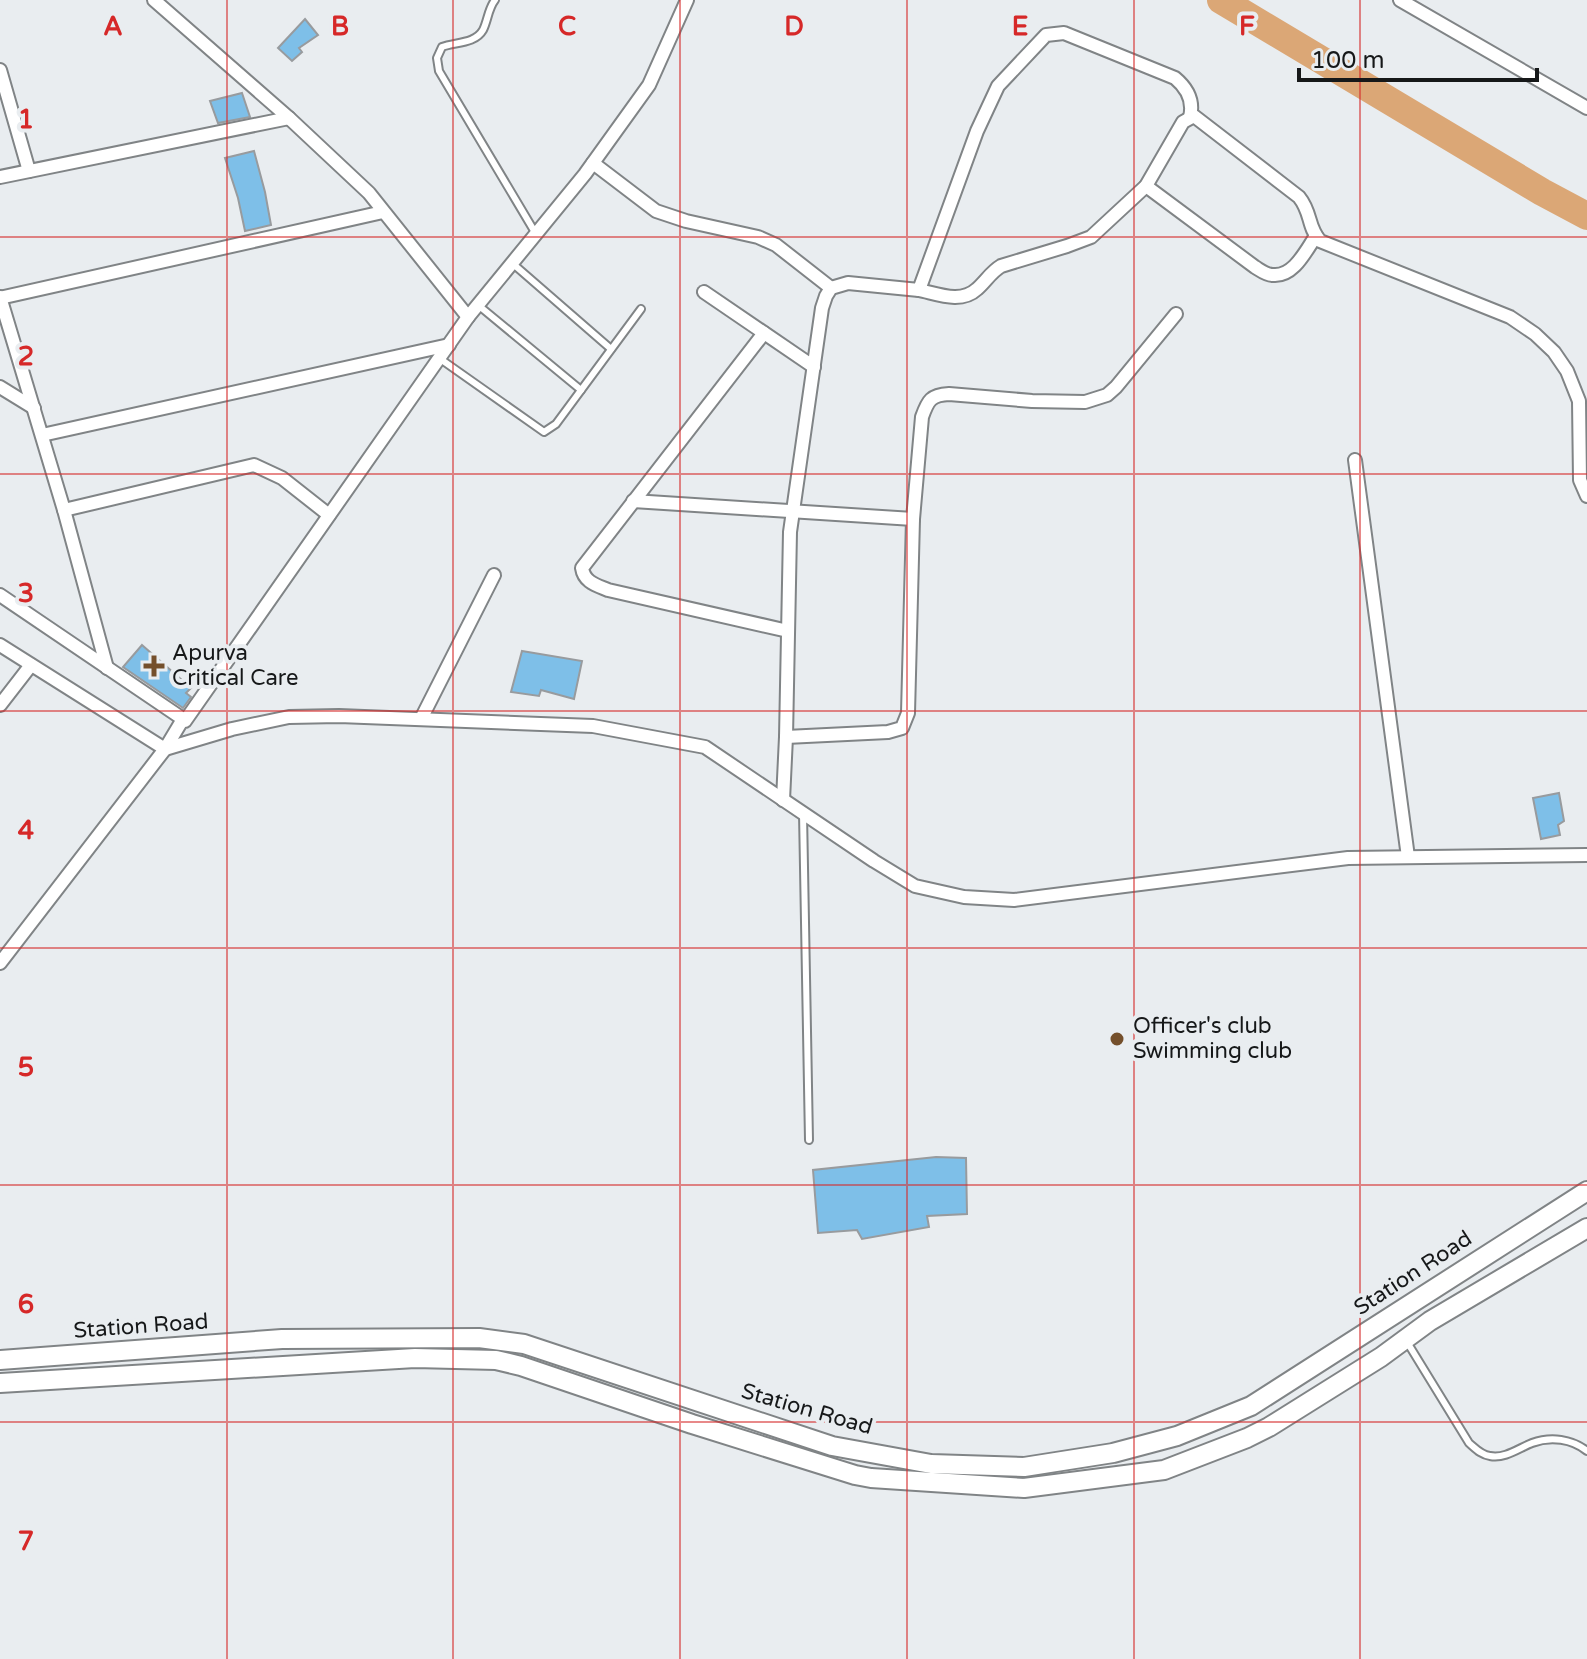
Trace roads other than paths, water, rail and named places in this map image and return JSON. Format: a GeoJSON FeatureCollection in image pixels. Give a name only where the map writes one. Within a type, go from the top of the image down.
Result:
{"type":"FeatureCollection","features":[{"type":"Feature","properties":{"kind":"main road","name":"Station Road"},"geometry":{"type":"LineString","coordinates":[[0,1360],[282,1339],[479,1338],[524,1344],[832,1446],[931,1464],[1024,1467],[1113,1453],[1177,1436],[1251,1406],[1587,1191]]}},
{"type":"Feature","properties":{"kind":"main road"},"geometry":{"type":"LineString","coordinates":[[0,1383],[415,1358],[496,1360],[827,1467],[871,1478],[1024,1488],[1156,1472],[1259,1433],[1381,1357],[1430,1321],[1587,1228]]}},
{"type":"Feature","properties":{"kind":"main road"},"geometry":{"type":"LineString","coordinates":[[479,1338],[479,1359]]}},
{"type":"Feature","properties":{"kind":"main road"},"geometry":{"type":"LineString","coordinates":[[827,1467],[832,1446]]}},
{"type":"Feature","properties":{"kind":"street"},"geometry":{"type":"LineString","coordinates":[[154,0],[369,193],[468,317]]}},
{"type":"Feature","properties":{"kind":"street"},"geometry":{"type":"LineString","coordinates":[[0,595],[185,721],[468,317],[593,163],[649,85],[687,0]]}},
{"type":"Feature","properties":{"kind":"street"},"geometry":{"type":"LineString","coordinates":[[1400,0],[1587,108]]}},
{"type":"Feature","properties":{"kind":"street"},"geometry":{"type":"LineString","coordinates":[[919,290],[989,103],[998,86],[1046,35],[1064,33],[1175,78],[1190,99],[1190,117]]}},
{"type":"Feature","properties":{"kind":"street"},"geometry":{"type":"LineString","coordinates":[[0,70],[29,171]]}},
{"type":"Feature","properties":{"kind":"street"},"geometry":{"type":"LineString","coordinates":[[783,800],[790,532],[826,296],[831,288],[848,283],[963,297],[971,294],[993,270],[1001,266],[1091,237],[1146,186],[1183,122],[1190,117],[1198,117],[1299,197],[1309,212],[1312,231],[1320,241],[1510,317],[1554,352],[1567,371],[1579,401],[1580,480],[1587,496]]}},
{"type":"Feature","properties":{"kind":"street"},"geometry":{"type":"LineString","coordinates":[[0,177],[289,118]]}},
{"type":"Feature","properties":{"kind":"street"},"geometry":{"type":"LineString","coordinates":[[593,163],[656,211],[758,237],[776,245],[831,288]]}},
{"type":"Feature","properties":{"kind":"street"},"geometry":{"type":"LineString","coordinates":[[1146,186],[1255,267],[1274,275],[1283,274],[1296,264],[1316,236]]}},
{"type":"Feature","properties":{"kind":"street"},"geometry":{"type":"LineString","coordinates":[[107,668],[64,510],[0,298],[383,212]]}},
{"type":"Feature","properties":{"kind":"street"},"geometry":{"type":"LineString","coordinates":[[704,292],[814,367]]}},
{"type":"Feature","properties":{"kind":"street"},"geometry":{"type":"LineString","coordinates":[[786,737],[888,732],[902,728],[906,722],[913,519],[922,417],[931,398],[949,394],[1032,401],[1085,402],[1098,399],[1116,387],[1176,314]]}},
{"type":"Feature","properties":{"kind":"street"},"geometry":{"type":"LineString","coordinates":[[764,333],[582,568],[588,582],[608,590],[788,631]]}},
{"type":"Feature","properties":{"kind":"street"},"geometry":{"type":"LineString","coordinates":[[42,435],[449,345]]}},
{"type":"Feature","properties":{"kind":"street"},"geometry":{"type":"LineString","coordinates":[[0,387],[34,408]]}},
{"type":"Feature","properties":{"kind":"street"},"geometry":{"type":"LineString","coordinates":[[1355,460],[1408,857]]}},
{"type":"Feature","properties":{"kind":"street"},"geometry":{"type":"LineString","coordinates":[[64,510],[254,465],[282,478],[329,515]]}},
{"type":"Feature","properties":{"kind":"street"},"geometry":{"type":"LineString","coordinates":[[633,501],[913,519]]}},
{"type":"Feature","properties":{"kind":"street"},"geometry":{"type":"LineString","coordinates":[[421,719],[494,575]]}},
{"type":"Feature","properties":{"kind":"street"},"geometry":{"type":"LineString","coordinates":[[0,645],[165,749],[232,729],[289,717],[339,716],[593,726],[705,747],[915,886],[964,897],[1014,900],[1348,858],[1587,855]]}},
{"type":"Feature","properties":{"kind":"street"},"geometry":{"type":"LineString","coordinates":[[0,705],[31,665]]}},
{"type":"Feature","properties":{"kind":"street"},"geometry":{"type":"LineString","coordinates":[[0,963],[165,749],[183,719]]}},
{"type":"Feature","properties":{"kind":"lane"},"geometry":{"type":"LineString","coordinates":[[495,0],[477,37],[442,47],[437,58],[439,71],[536,234]]}},
{"type":"Feature","properties":{"kind":"lane"},"geometry":{"type":"LineString","coordinates":[[512,263],[611,349]]}},
{"type":"Feature","properties":{"kind":"lane"},"geometry":{"type":"LineString","coordinates":[[478,305],[581,390]]}},
{"type":"Feature","properties":{"kind":"lane"},"geometry":{"type":"LineString","coordinates":[[439,358],[544,432],[556,424],[641,309]]}},
{"type":"Feature","properties":{"kind":"lane"},"geometry":{"type":"LineString","coordinates":[[803,813],[809,1140]]}},
{"type":"Feature","properties":{"kind":"lane"},"geometry":{"type":"LineString","coordinates":[[1405,1339],[1469,1443],[1480,1452],[1500,1456],[1535,1441],[1554,1439],[1571,1441],[1587,1451]]}},
{"type":"Feature","properties":{"kind":"waterway"},"geometry":{"type":"LineString","coordinates":[[1221,0],[1587,216]]}},
{"type":"Feature","properties":{"kind":"place","name":"Apurva Critical Care"},"geometry":{"type":"Point","coordinates":[154,666]}},
{"type":"Feature","properties":{"kind":"place","name":"Officer's club Swimming club"},"geometry":{"type":"Point","coordinates":[1117,1039]}}]}
